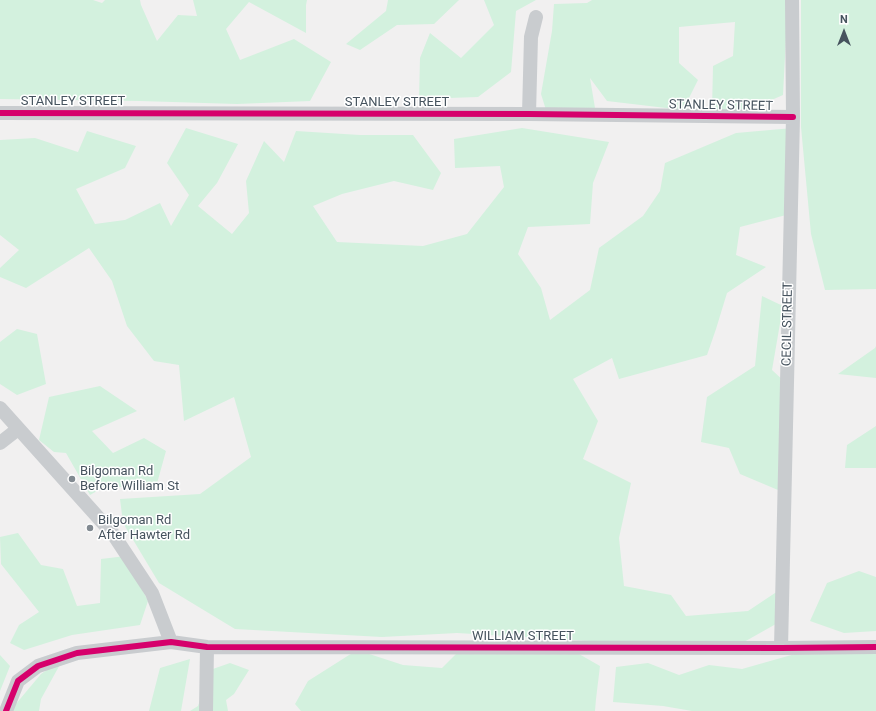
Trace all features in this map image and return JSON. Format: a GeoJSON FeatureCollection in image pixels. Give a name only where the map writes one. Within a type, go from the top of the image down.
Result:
{"type":"FeatureCollection","features":[{"type":"Feature","properties":{"kind":"street","name":"CECIL STREET"},"geometry":{"type":"LineString","coordinates":[[781,648],[793,117],[792,0]]}},
{"type":"Feature","properties":{"kind":"street"},"geometry":{"type":"LineString","coordinates":[[529,114],[531,37],[536,17]]}},
{"type":"Feature","properties":{"kind":"street","name":"STANLEY STREET"},"geometry":{"type":"LineString","coordinates":[[0,113],[529,114],[793,117]]}},
{"type":"Feature","properties":{"kind":"street"},"geometry":{"type":"LineString","coordinates":[[0,408],[113,534],[152,593],[171,642]]}},
{"type":"Feature","properties":{"kind":"street"},"geometry":{"type":"LineString","coordinates":[[0,442],[18,429]]}},
{"type":"Feature","properties":{"kind":"street","name":"WILLIAM STREET"},"geometry":{"type":"LineString","coordinates":[[6,711],[18,681],[38,666],[77,652],[171,642],[207,647],[876,647]]}},
{"type":"Feature","properties":{"kind":"street"},"geometry":{"type":"LineString","coordinates":[[206,711],[207,647]]}},
{"type":"Feature","properties":{"kind":"green space"},"geometry":{"type":"Polygon","coordinates":[[[0,0],[93,0],[102,3],[105,0],[140,0],[157,41],[178,15],[197,16],[193,0],[307,0],[306,33],[249,2],[226,29],[240,60],[294,39],[331,62],[310,101],[237,104],[0,99],[0,0]]]}},
{"type":"Feature","properties":{"kind":"green space"},"geometry":{"type":"Polygon","coordinates":[[[388,0],[459,0],[434,24],[397,25],[360,50],[346,44],[386,11],[388,0]]]}},
{"type":"Feature","properties":{"kind":"green space"},"geometry":{"type":"Polygon","coordinates":[[[484,0],[536,0],[516,11],[511,72],[478,97],[419,99],[420,58],[430,33],[461,58],[494,25],[484,0]]]}},
{"type":"Feature","properties":{"kind":"green space"},"geometry":{"type":"Polygon","coordinates":[[[592,0],[788,0],[783,95],[751,109],[712,110],[713,66],[733,56],[735,22],[679,27],[679,63],[698,80],[683,110],[607,101],[590,78],[595,108],[546,110],[541,94],[552,31],[554,4],[587,3],[592,0]]]}},
{"type":"Feature","properties":{"kind":"green space"},"geometry":{"type":"Polygon","coordinates":[[[801,0],[876,0],[876,289],[825,290],[811,234],[801,127],[801,0]]]}},
{"type":"Feature","properties":{"kind":"green space"},"geometry":{"type":"Polygon","coordinates":[[[186,128],[238,144],[217,183],[198,206],[232,234],[249,213],[246,181],[264,141],[284,162],[296,131],[360,135],[413,135],[441,173],[433,190],[394,181],[342,194],[313,206],[337,242],[423,246],[467,234],[504,187],[500,166],[455,168],[454,139],[522,128],[609,142],[593,183],[590,224],[528,227],[518,254],[541,288],[550,320],[590,290],[599,248],[643,216],[660,191],[665,163],[736,133],[793,128],[790,214],[740,227],[736,255],[766,267],[727,293],[707,355],[619,379],[612,358],[573,379],[598,421],[583,459],[631,483],[619,538],[624,586],[671,595],[686,616],[748,611],[784,587],[783,620],[744,642],[639,644],[457,633],[382,637],[235,629],[159,583],[123,523],[120,499],[200,494],[251,457],[234,397],[184,421],[179,365],[154,361],[127,326],[112,281],[89,248],[26,288],[0,277],[0,268],[19,250],[0,235],[0,140],[35,138],[78,152],[87,131],[136,146],[125,168],[76,189],[95,224],[125,220],[160,203],[171,226],[189,195],[167,163],[186,128]]]}},
{"type":"Feature","properties":{"kind":"green space"},"geometry":{"type":"Polygon","coordinates":[[[762,296],[783,306],[772,370],[786,383],[783,440],[778,490],[740,474],[729,448],[701,442],[707,397],[755,366],[762,296]]]}},
{"type":"Feature","properties":{"kind":"green space"},"geometry":{"type":"Polygon","coordinates":[[[17,329],[37,334],[46,384],[17,395],[0,384],[0,342],[17,329]]]}},
{"type":"Feature","properties":{"kind":"green space"},"geometry":{"type":"Polygon","coordinates":[[[876,346],[876,378],[838,374],[875,348],[876,346]]]}},
{"type":"Feature","properties":{"kind":"green space"},"geometry":{"type":"Polygon","coordinates":[[[100,386],[137,411],[92,431],[113,453],[144,438],[166,451],[156,487],[104,487],[90,495],[66,453],[54,452],[39,440],[49,397],[100,386]]]}},
{"type":"Feature","properties":{"kind":"green space"},"geometry":{"type":"Polygon","coordinates":[[[876,426],[876,468],[845,468],[847,445],[876,426]]]}},
{"type":"Feature","properties":{"kind":"green space"},"geometry":{"type":"Polygon","coordinates":[[[18,533],[41,565],[63,569],[77,606],[100,603],[101,559],[126,556],[148,601],[140,625],[72,635],[24,650],[10,643],[19,625],[39,612],[1,564],[0,537],[18,533]]]}},
{"type":"Feature","properties":{"kind":"green space"},"geometry":{"type":"Polygon","coordinates":[[[859,571],[876,577],[876,631],[844,633],[810,621],[827,583],[859,571]]]}},
{"type":"Feature","properties":{"kind":"green space"},"geometry":{"type":"Polygon","coordinates":[[[357,650],[403,665],[442,668],[460,650],[579,654],[600,666],[595,711],[301,711],[295,704],[308,681],[357,650]]]}},
{"type":"Feature","properties":{"kind":"green space"},"geometry":{"type":"Polygon","coordinates":[[[809,650],[876,652],[876,711],[692,711],[663,706],[613,702],[616,667],[648,663],[679,675],[709,665],[742,669],[809,650]]]}},
{"type":"Feature","properties":{"kind":"green space"},"geometry":{"type":"Polygon","coordinates":[[[0,655],[10,666],[0,691],[0,655]]]}},
{"type":"Feature","properties":{"kind":"green space"},"geometry":{"type":"Polygon","coordinates":[[[63,659],[41,699],[39,711],[10,711],[41,674],[63,659]]]}},
{"type":"Feature","properties":{"kind":"green space"},"geometry":{"type":"Polygon","coordinates":[[[190,659],[181,711],[149,711],[160,668],[190,659]]]}},
{"type":"Feature","properties":{"kind":"green space"},"geometry":{"type":"Polygon","coordinates":[[[230,663],[249,670],[234,694],[226,700],[228,711],[190,711],[198,706],[210,670],[230,663]]]}},
{"type":"Feature","properties":{"kind":"cycle path"},"geometry":{"type":"LineString","coordinates":[[0,113],[529,114],[793,117]]}},
{"type":"Feature","properties":{"kind":"cycle path"},"geometry":{"type":"LineString","coordinates":[[6,711],[18,681],[38,666],[77,653],[171,642],[207,647],[876,647]]}},
{"type":"Feature","properties":{"kind":"place","name":"Bilgoman Rd Before William St"},"geometry":{"type":"Point","coordinates":[72,479]}},
{"type":"Feature","properties":{"kind":"place","name":"Bilgoman Rd After Hawter Rd"},"geometry":{"type":"Point","coordinates":[90,528]}}]}
